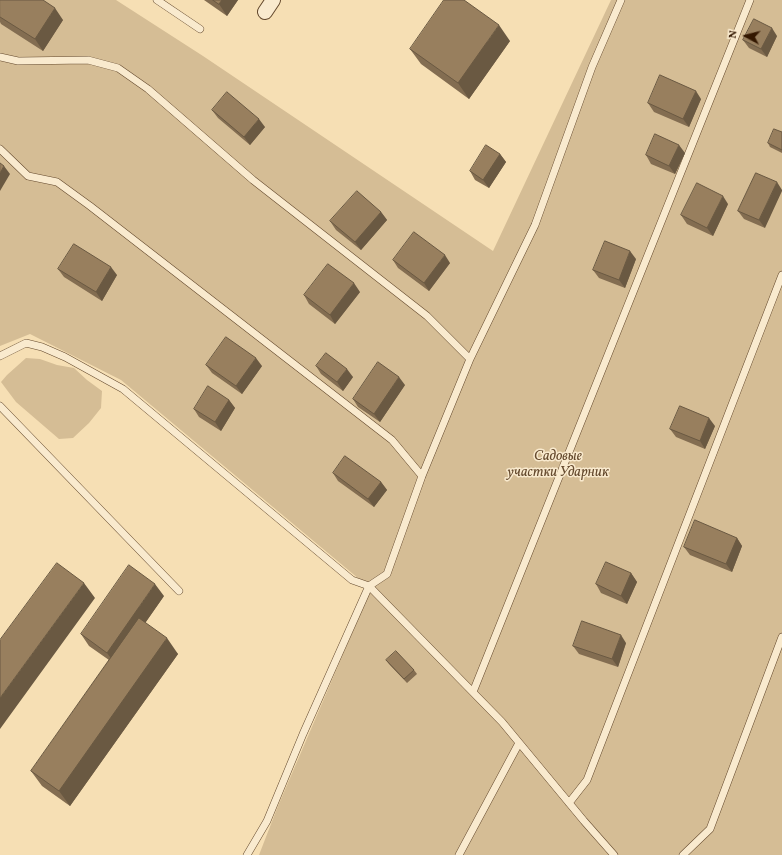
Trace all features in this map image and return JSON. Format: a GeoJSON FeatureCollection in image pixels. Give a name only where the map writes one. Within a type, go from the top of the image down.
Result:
{"type":"FeatureCollection","features":[{"type":"Feature","properties":{"kind":"street"},"geometry":{"type":"LineString","coordinates":[[265,12],[273,0]]}},
{"type":"Feature","properties":{"kind":"lane"},"geometry":{"type":"LineString","coordinates":[[157,0],[200,29]]}},
{"type":"Feature","properties":{"kind":"lane"},"geometry":{"type":"LineString","coordinates":[[247,855],[267,821],[303,734],[370,586],[387,574],[422,476],[470,359],[535,225],[592,66],[621,0]]}},
{"type":"Feature","properties":{"kind":"lane"},"geometry":{"type":"LineString","coordinates":[[473,692],[750,0]]}},
{"type":"Feature","properties":{"kind":"lane"},"geometry":{"type":"LineString","coordinates":[[0,57],[18,61],[88,60],[118,68],[148,89],[253,180],[427,316],[470,359]]}},
{"type":"Feature","properties":{"kind":"lane"},"geometry":{"type":"LineString","coordinates":[[0,149],[28,176],[57,182],[102,215],[392,440],[422,476]]}},
{"type":"Feature","properties":{"kind":"lane"},"geometry":{"type":"LineString","coordinates":[[569,803],[588,780],[782,275]]}},
{"type":"Feature","properties":{"kind":"lane"},"geometry":{"type":"LineString","coordinates":[[0,356],[26,343],[42,347],[65,357],[123,390],[352,580],[370,586],[502,722],[611,853]]}},
{"type":"Feature","properties":{"kind":"lane"},"geometry":{"type":"LineString","coordinates":[[0,406],[180,591]]}},
{"type":"Feature","properties":{"kind":"lane"},"geometry":{"type":"LineString","coordinates":[[683,855],[710,829],[782,637]]}},
{"type":"Feature","properties":{"kind":"lane"},"geometry":{"type":"LineString","coordinates":[[459,855],[519,743]]}},
{"type":"Feature","properties":{"kind":"green space","name":"Садовые участки Ударник"},"geometry":{"type":"Polygon","coordinates":[[[3,0],[116,0],[203,56],[493,251],[611,0],[782,0],[782,855],[259,855],[278,806],[371,589],[121,380],[30,334],[0,346],[0,6],[3,0]]]}},
{"type":"Feature","properties":{"kind":"green space"},"geometry":{"type":"Polygon","coordinates":[[[26,358],[40,359],[57,365],[74,368],[102,391],[101,408],[89,423],[73,438],[59,439],[16,402],[1,382],[26,358]]]}},
{"type":"Feature","properties":{"kind":"building"},"geometry":{"type":"Polygon","coordinates":[[[0,0],[43,0],[55,8],[35,39],[0,17],[0,0]]]}},
{"type":"Feature","properties":{"kind":"building"},"geometry":{"type":"Polygon","coordinates":[[[213,0],[222,0],[219,4],[213,0]]]}},
{"type":"Feature","properties":{"kind":"building"},"geometry":{"type":"Polygon","coordinates":[[[444,0],[464,0],[499,25],[458,83],[410,49],[444,0]]]}},
{"type":"Feature","properties":{"kind":"building"},"geometry":{"type":"Polygon","coordinates":[[[754,19],[772,28],[761,49],[743,40],[754,19]]]}},
{"type":"Feature","properties":{"kind":"building"},"geometry":{"type":"Polygon","coordinates":[[[660,75],[696,91],[683,119],[648,103],[660,75]]]}},
{"type":"Feature","properties":{"kind":"building"},"geometry":{"type":"Polygon","coordinates":[[[227,92],[259,119],[244,137],[212,110],[227,92]]]}},
{"type":"Feature","properties":{"kind":"building"},"geometry":{"type":"Polygon","coordinates":[[[774,129],[782,132],[782,150],[768,143],[774,129]]]}},
{"type":"Feature","properties":{"kind":"building"},"geometry":{"type":"Polygon","coordinates":[[[655,134],[679,145],[669,166],[646,155],[655,134]]]}},
{"type":"Feature","properties":{"kind":"building"},"geometry":{"type":"Polygon","coordinates":[[[486,145],[500,154],[483,180],[470,171],[486,145]]]}},
{"type":"Feature","properties":{"kind":"building"},"geometry":{"type":"Polygon","coordinates":[[[0,163],[4,166],[0,173],[0,163]]]}},
{"type":"Feature","properties":{"kind":"building"},"geometry":{"type":"Polygon","coordinates":[[[756,173],[777,182],[759,220],[738,211],[756,173]]]}},
{"type":"Feature","properties":{"kind":"building"},"geometry":{"type":"Polygon","coordinates":[[[697,183],[723,196],[707,228],[681,215],[697,183]]]}},
{"type":"Feature","properties":{"kind":"building"},"geometry":{"type":"Polygon","coordinates":[[[357,191],[381,212],[355,242],[330,221],[357,191]]]}},
{"type":"Feature","properties":{"kind":"building"},"geometry":{"type":"Polygon","coordinates":[[[414,232],[445,255],[424,283],[393,260],[414,232]]]}},
{"type":"Feature","properties":{"kind":"building"},"geometry":{"type":"Polygon","coordinates":[[[605,241],[630,251],[619,280],[593,270],[605,241]]]}},
{"type":"Feature","properties":{"kind":"building"},"geometry":{"type":"Polygon","coordinates":[[[74,244],[111,267],[96,292],[58,269],[74,244]]]}},
{"type":"Feature","properties":{"kind":"building"},"geometry":{"type":"Polygon","coordinates":[[[328,264],[354,283],[330,315],[304,295],[328,264]]]}},
{"type":"Feature","properties":{"kind":"building"},"geometry":{"type":"Polygon","coordinates":[[[226,337],[256,358],[236,386],[206,365],[226,337]]]}},
{"type":"Feature","properties":{"kind":"building"},"geometry":{"type":"Polygon","coordinates":[[[326,353],[347,369],[337,382],[316,366],[326,353]]]}},
{"type":"Feature","properties":{"kind":"building"},"geometry":{"type":"Polygon","coordinates":[[[378,362],[399,377],[374,414],[353,399],[378,362]]]}},
{"type":"Feature","properties":{"kind":"building"},"geometry":{"type":"Polygon","coordinates":[[[208,386],[229,400],[215,422],[194,409],[208,386]]]}},
{"type":"Feature","properties":{"kind":"building"},"geometry":{"type":"Polygon","coordinates":[[[680,406],[709,418],[700,441],[670,429],[680,406]]]}},
{"type":"Feature","properties":{"kind":"building"},"geometry":{"type":"Polygon","coordinates":[[[345,456],[381,482],[368,499],[333,473],[345,456]]]}},
{"type":"Feature","properties":{"kind":"building"},"geometry":{"type":"Polygon","coordinates":[[[695,520],[737,538],[726,564],[684,547],[695,520]]]}},
{"type":"Feature","properties":{"kind":"building"},"geometry":{"type":"Polygon","coordinates":[[[606,562],[631,573],[621,596],[596,584],[606,562]]]}},
{"type":"Feature","properties":{"kind":"building"},"geometry":{"type":"Polygon","coordinates":[[[57,563],[84,583],[0,698],[0,640],[57,563]]]}},
{"type":"Feature","properties":{"kind":"building"},"geometry":{"type":"Polygon","coordinates":[[[129,565],[155,584],[107,653],[81,634],[129,565]]]}},
{"type":"Feature","properties":{"kind":"building"},"geometry":{"type":"Polygon","coordinates":[[[139,618],[167,638],[59,791],[31,771],[139,618]]]}},
{"type":"Feature","properties":{"kind":"building"},"geometry":{"type":"Polygon","coordinates":[[[582,621],[621,635],[612,659],[573,646],[582,621]]]}},
{"type":"Feature","properties":{"kind":"building"},"geometry":{"type":"Polygon","coordinates":[[[396,651],[414,670],[404,679],[386,660],[396,651]]]}}]}
